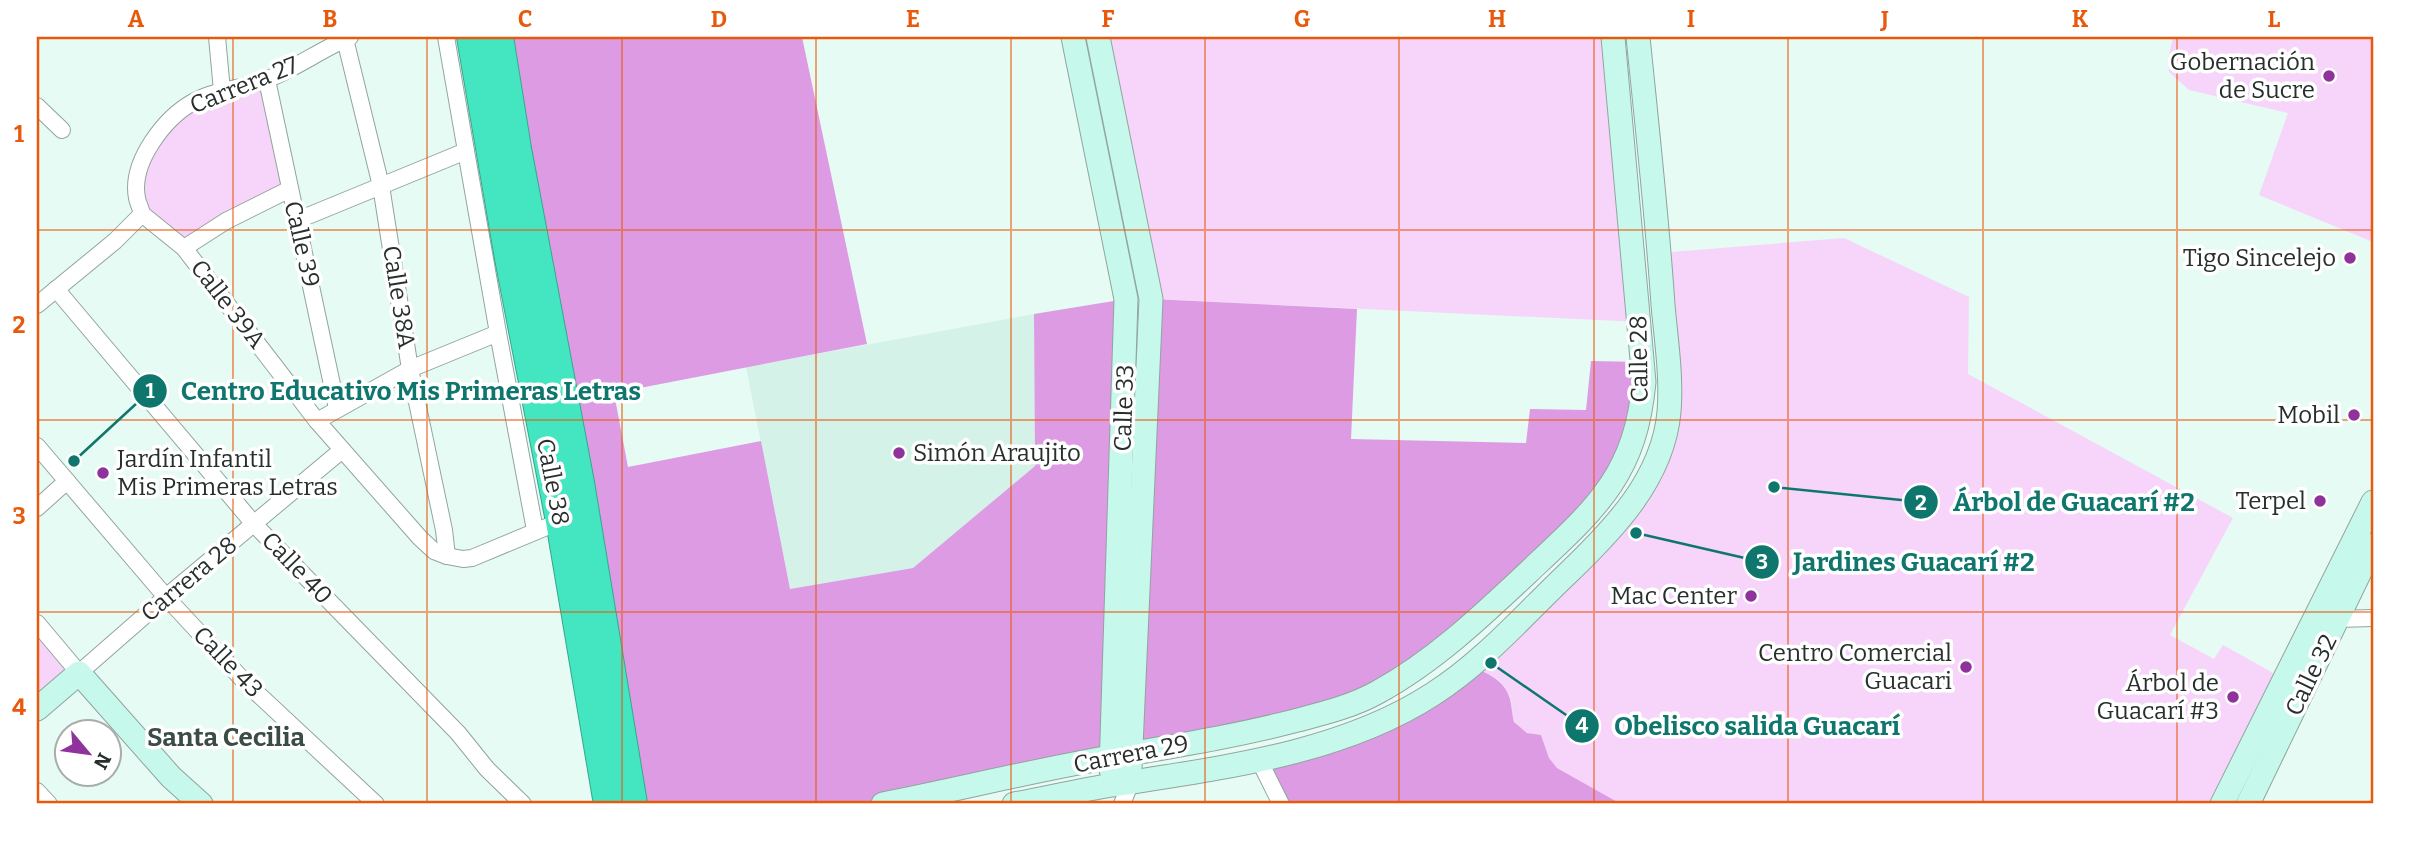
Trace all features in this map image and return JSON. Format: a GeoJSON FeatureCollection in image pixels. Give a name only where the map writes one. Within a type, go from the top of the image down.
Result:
{"type":"FeatureCollection","features":[{"type":"Feature","properties":{"kind":"highway","name":"Calle 38"},"geometry":{"type":"LineString","coordinates":[[472,37],[510,258],[548,525],[609,804]]}},
{"type":"Feature","properties":{"kind":"highway","name":"Calle 38"},"geometry":{"type":"LineString","coordinates":[[498,37],[516,149],[579,483],[632,804]]}},
{"type":"Feature","properties":{"kind":"street"},"geometry":{"type":"LineString","coordinates":[[218,37],[222,91]]}},
{"type":"Feature","properties":{"kind":"street"},"geometry":{"type":"LineString","coordinates":[[446,37],[498,333],[548,525],[472,558],[447,556]]}},
{"type":"Feature","properties":{"kind":"street","name":"Calle 33"},"geometry":{"type":"LineString","coordinates":[[1073,37],[1126,299],[1120,755],[1122,794]]}},
{"type":"Feature","properties":{"kind":"street","name":"Calle 33"},"geometry":{"type":"LineString","coordinates":[[1098,37],[1152,299],[1120,755]]}},
{"type":"Feature","properties":{"kind":"street","name":"Calle 28"},"geometry":{"type":"LineString","coordinates":[[1376,694],[1417,669],[1461,634],[1566,537],[1598,505],[1613,484],[1635,439],[1642,411],[1644,382],[1613,37]]}},
{"type":"Feature","properties":{"kind":"street","name":"Calle 28"},"geometry":{"type":"LineString","coordinates":[[1471,666],[1615,526],[1636,499],[1663,446],[1669,411],[1669,379],[1638,37]]}},
{"type":"Feature","properties":{"kind":"street","name":"Carrera 27"},"geometry":{"type":"LineString","coordinates":[[142,214],[136,197],[144,157],[155,136],[171,118],[196,100],[267,80],[347,38]]}},
{"type":"Feature","properties":{"kind":"street","name":"Calle 38A"},"geometry":{"type":"LineString","coordinates":[[347,38],[381,186],[410,369],[444,530],[447,556]]}},
{"type":"Feature","properties":{"kind":"street","name":"Calle 39"},"geometry":{"type":"LineString","coordinates":[[267,80],[337,408]]}},
{"type":"Feature","properties":{"kind":"street"},"geometry":{"type":"LineString","coordinates":[[37,106],[62,130]]}},
{"type":"Feature","properties":{"kind":"street"},"geometry":{"type":"LineString","coordinates":[[1089,119],[1113,115]]}},
{"type":"Feature","properties":{"kind":"street"},"geometry":{"type":"LineString","coordinates":[[299,220],[466,151]]}},
{"type":"Feature","properties":{"kind":"street"},"geometry":{"type":"LineString","coordinates":[[184,248],[226,221],[290,189]]}},
{"type":"Feature","properties":{"kind":"street"},"geometry":{"type":"LineString","coordinates":[[37,305],[115,242],[142,214]]}},
{"type":"Feature","properties":{"kind":"street","name":"Calle 39A"},"geometry":{"type":"LineString","coordinates":[[142,214],[184,248],[317,421],[420,538],[434,551],[447,556]]}},
{"type":"Feature","properties":{"kind":"street","name":"Calle 40"},"geometry":{"type":"LineString","coordinates":[[56,289],[254,524],[458,733],[487,769],[523,804]]}},
{"type":"Feature","properties":{"kind":"street"},"geometry":{"type":"LineString","coordinates":[[317,421],[410,369],[498,333]]}},
{"type":"Feature","properties":{"kind":"street","name":"Calle 43"},"geometry":{"type":"LineString","coordinates":[[37,446],[166,597],[243,680],[376,804]]}},
{"type":"Feature","properties":{"kind":"street","name":"Carrera 28"},"geometry":{"type":"LineString","coordinates":[[37,709],[342,450]]}},
{"type":"Feature","properties":{"kind":"street"},"geometry":{"type":"LineString","coordinates":[[37,508],[67,481]]}},
{"type":"Feature","properties":{"kind":"street"},"geometry":{"type":"LineString","coordinates":[[2373,502],[2328,615],[2373,618]]}},
{"type":"Feature","properties":{"kind":"street","name":"Calle 32"},"geometry":{"type":"LineString","coordinates":[[2222,804],[2233,780],[2328,615],[2373,545]]}},
{"type":"Feature","properties":{"kind":"street","name":"Calle 32"},"geometry":{"type":"LineString","coordinates":[[2256,800],[2328,615]]}},
{"type":"Feature","properties":{"kind":"street"},"geometry":{"type":"LineString","coordinates":[[37,623],[171,777],[201,804]]}},
{"type":"Feature","properties":{"kind":"street","name":"Carrera 29"},"geometry":{"type":"LineString","coordinates":[[1014,804],[1122,794],[1259,760],[1367,729],[1433,694],[1471,666]]}},
{"type":"Feature","properties":{"kind":"street","name":"Carrera 29"},"geometry":{"type":"LineString","coordinates":[[883,804],[1120,755],[1264,729],[1332,711],[1376,694]]}},
{"type":"Feature","properties":{"kind":"street"},"geometry":{"type":"LineString","coordinates":[[1259,760],[1281,804]]}},
{"type":"Feature","properties":{"kind":"street"},"geometry":{"type":"LineString","coordinates":[[2233,780],[2256,800]]}},
{"type":"Feature","properties":{"kind":"street"},"geometry":{"type":"LineString","coordinates":[[37,791],[49,804]]}},
{"type":"Feature","properties":{"kind":"shaded area"},"geometry":{"type":"Polygon","coordinates":[[[498,37],[802,37],[867,344],[614,393],[628,467],[761,441],[790,589],[913,568],[1035,466],[1034,314],[1126,299],[1110,757],[883,804],[632,804],[498,37]]]}},
{"type":"Feature","properties":{"kind":"shaded area"},"geometry":{"type":"Polygon","coordinates":[[[1098,37],[1613,37],[1640,322],[1151,299],[1098,37]]]}},
{"type":"Feature","properties":{"kind":"shaded area"},"geometry":{"type":"Polygon","coordinates":[[[2173,37],[2373,37],[2373,242],[2259,195],[2288,113],[2189,90],[2169,72],[2168,59],[2173,37]]]}},
{"type":"Feature","properties":{"kind":"shaded area"},"geometry":{"type":"Polygon","coordinates":[[[267,80],[290,189],[184,248],[142,214],[138,178],[171,118],[267,80]]]}},
{"type":"Feature","properties":{"kind":"shaded area"},"geometry":{"type":"Polygon","coordinates":[[[1844,238],[1969,297],[1968,374],[2233,518],[2170,635],[2214,659],[2223,645],[2284,679],[2222,804],[1621,804],[1557,768],[1549,758],[1541,735],[1328,741],[1512,723],[1520,731],[1534,735],[1515,723],[1510,699],[1500,682],[1471,666],[1589,553],[1663,446],[1659,253],[1844,238]]]}},
{"type":"Feature","properties":{"kind":"shaded area"},"geometry":{"type":"Polygon","coordinates":[[[1151,299],[1357,309],[1351,439],[1526,443],[1530,409],[1586,410],[1591,361],[1643,362],[1641,411],[1598,504],[1376,694],[1130,754],[1151,299]]]}},
{"type":"Feature","properties":{"kind":"shaded area","name":"Simón Araujito"},"geometry":{"type":"Polygon","coordinates":[[[1034,314],[1035,466],[913,568],[790,589],[746,367],[1034,314]]]}},
{"type":"Feature","properties":{"kind":"shaded area"},"geometry":{"type":"Polygon","coordinates":[[[37,623],[79,673],[37,709],[37,623]]]}},
{"type":"Feature","properties":{"kind":"shaded area"},"geometry":{"type":"Polygon","coordinates":[[[1471,666],[1495,678],[1504,687],[1510,699],[1514,722],[1527,733],[1541,735],[1549,758],[1557,768],[1621,804],[1281,804],[1259,760],[1328,741],[1471,666]]]}},
{"type":"Feature","properties":{"kind":"place","name":"Gobernación de Sucre"},"geometry":{"type":"Point","coordinates":[2329,76]}},
{"type":"Feature","properties":{"kind":"place","name":"Tigo Sincelejo"},"geometry":{"type":"Point","coordinates":[2350,258]}},
{"type":"Feature","properties":{"kind":"place","name":"Mobil"},"geometry":{"type":"Point","coordinates":[2354,415]}},
{"type":"Feature","properties":{"kind":"place","name":"Simón Araujito"},"geometry":{"type":"Point","coordinates":[899,453]}},
{"type":"Feature","properties":{"kind":"place","name":"Centro Educativo Mis Primeras Letras"},"geometry":{"type":"Point","coordinates":[74,461]}},
{"type":"Feature","properties":{"kind":"place","name":"Jardín Infantil Mis Primeras Letras"},"geometry":{"type":"Point","coordinates":[103,473]}},
{"type":"Feature","properties":{"kind":"place","name":"Árbol de Guacarí #2"},"geometry":{"type":"Point","coordinates":[1774,487]}},
{"type":"Feature","properties":{"kind":"place","name":"Terpel"},"geometry":{"type":"Point","coordinates":[2320,501]}},
{"type":"Feature","properties":{"kind":"place","name":"Jardines Guacarí #2"},"geometry":{"type":"Point","coordinates":[1636,533]}},
{"type":"Feature","properties":{"kind":"place","name":"Mac Center"},"geometry":{"type":"Point","coordinates":[1751,596]}},
{"type":"Feature","properties":{"kind":"place","name":"Obelisco salida Guacarí"},"geometry":{"type":"Point","coordinates":[1491,663]}},
{"type":"Feature","properties":{"kind":"place","name":"Centro Comercial Guacari"},"geometry":{"type":"Point","coordinates":[1966,667]}},
{"type":"Feature","properties":{"kind":"place","name":"Árbol de Guacarí #3"},"geometry":{"type":"Point","coordinates":[2233,697]}},
{"type":"Feature","properties":{"kind":"district","name":"Santa Cecilia"},"geometry":{"type":"Point","coordinates":[226,737]}}]}
